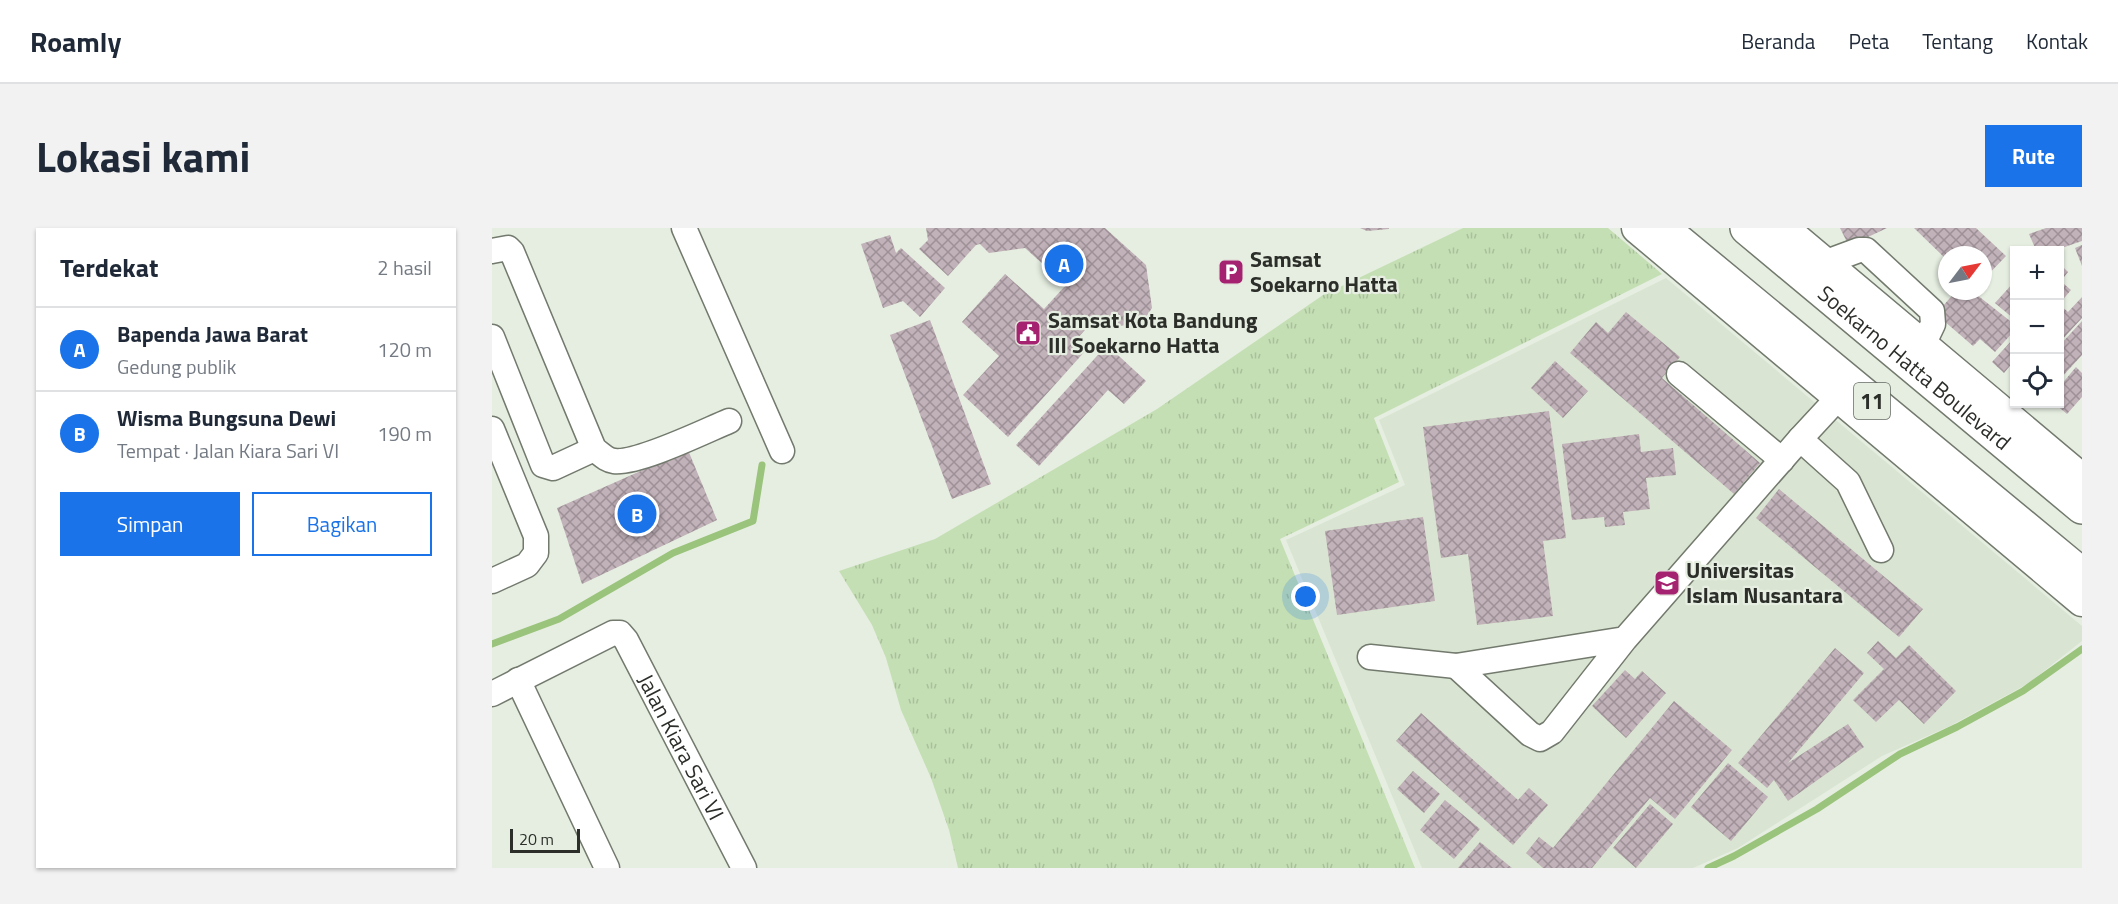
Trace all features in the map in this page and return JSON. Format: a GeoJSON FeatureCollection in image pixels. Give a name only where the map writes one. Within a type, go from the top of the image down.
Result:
{"type":"FeatureCollection","features":[{"type":"Feature","properties":{"kind":"highway","name":"11"},"geometry":{"type":"LineString","coordinates":[[1662,228],[2082,574]]}},
{"type":"Feature","properties":{"kind":"highway","name":"Soekarno Hatta Boulevard"},"geometry":{"type":"LineString","coordinates":[[1747,228],[2082,507]]}},
{"type":"Feature","properties":{"kind":"main road"},"geometry":{"type":"LineString","coordinates":[[1637,228],[2082,601]]}},
{"type":"Feature","properties":{"kind":"main road"},"geometry":{"type":"LineString","coordinates":[[1783,228],[2082,479]]}},
{"type":"Feature","properties":{"kind":"street"},"geometry":{"type":"LineString","coordinates":[[684,228],[782,451]]}},
{"type":"Feature","properties":{"kind":"street"},"geometry":{"type":"LineString","coordinates":[[492,251],[508,248],[512,252],[594,449],[606,458],[613,461],[624,461],[662,449],[729,421]]}},
{"type":"Feature","properties":{"kind":"street"},"geometry":{"type":"LineString","coordinates":[[492,337],[543,465],[553,468],[594,449]]}},
{"type":"Feature","properties":{"kind":"street"},"geometry":{"type":"LineString","coordinates":[[1679,374],[1782,460]]}},
{"type":"Feature","properties":{"kind":"street"},"geometry":{"type":"LineString","coordinates":[[1456,666],[1530,734],[1540,739],[1552,732],[1625,639],[1838,398]]}},
{"type":"Feature","properties":{"kind":"street"},"geometry":{"type":"LineString","coordinates":[[492,429],[536,536],[536,553],[527,564],[492,581]]}},
{"type":"Feature","properties":{"kind":"street"},"geometry":{"type":"LineString","coordinates":[[1800,439],[1848,482],[1881,550]]}},
{"type":"Feature","properties":{"kind":"street","name":"Jalan Kiara Sari VI"},"geometry":{"type":"LineString","coordinates":[[518,680],[613,633],[620,633],[626,640],[744,868]]}},
{"type":"Feature","properties":{"kind":"street"},"geometry":{"type":"LineString","coordinates":[[1370,657],[1456,666],[1625,639]]}},
{"type":"Feature","properties":{"kind":"street"},"geometry":{"type":"LineString","coordinates":[[492,694],[518,680],[607,868]]}},
{"type":"Feature","properties":{"kind":"shaded area","name":"Universitas Islam Nusantara"},"geometry":{"type":"Polygon","coordinates":[[[1666,278],[2082,626],[2082,641],[2029,683],[1950,726],[1882,756],[1738,848],[1693,868],[1422,868],[1286,540],[1405,485],[1379,420],[1666,278]]]}},
{"type":"Feature","properties":{"kind":"green space"},"geometry":{"type":"Polygon","coordinates":[[[1463,228],[1608,228],[1662,274],[1374,418],[1399,482],[1280,539],[1415,868],[958,868],[949,830],[931,778],[901,710],[886,658],[872,625],[839,571],[935,539],[1157,409],[1323,295],[1463,228]]]}},
{"type":"Feature","properties":{"kind":"building","name":"Samsat Kota Bandung III Soekarno Hatta"},"geometry":{"type":"Polygon","coordinates":[[[926,228],[1105,228],[1146,265],[1152,308],[1142,323],[1112,327],[1098,315],[1077,339],[1087,349],[1008,437],[963,395],[999,356],[962,322],[1005,274],[1044,309],[1066,285],[1025,248],[989,253],[980,244],[976,245],[948,276],[919,249],[928,240],[926,228]]]}},
{"type":"Feature","properties":{"kind":"building"},"geometry":{"type":"Polygon","coordinates":[[[1360,228],[1389,228],[1389,229],[1367,231],[1360,228]]]}},
{"type":"Feature","properties":{"kind":"building"},"geometry":{"type":"Polygon","coordinates":[[[1840,228],[1887,228],[1849,246],[1840,228]]]}},
{"type":"Feature","properties":{"kind":"building"},"geometry":{"type":"Polygon","coordinates":[[[1914,228],[1976,228],[2006,256],[1992,271],[1992,246],[1938,246],[1938,251],[1914,228]]]}},
{"type":"Feature","properties":{"kind":"building"},"geometry":{"type":"Polygon","coordinates":[[[2046,228],[2082,228],[2082,241],[2064,247],[2034,246],[2029,234],[2046,228]]]}},
{"type":"Feature","properties":{"kind":"building"},"geometry":{"type":"Polygon","coordinates":[[[890,235],[896,253],[901,248],[945,288],[920,317],[903,301],[883,308],[861,244],[890,235]]]}},
{"type":"Feature","properties":{"kind":"building"},"geometry":{"type":"Polygon","coordinates":[[[2082,245],[2082,266],[2075,248],[2082,245]]]}},
{"type":"Feature","properties":{"kind":"building"},"geometry":{"type":"Polygon","coordinates":[[[2064,284],[2071,290],[2064,298],[2064,284]]]}},
{"type":"Feature","properties":{"kind":"building"},"geometry":{"type":"Polygon","coordinates":[[[2010,286],[2010,316],[1995,303],[2010,286]]]}},
{"type":"Feature","properties":{"kind":"building"},"geometry":{"type":"Polygon","coordinates":[[[2082,297],[2082,318],[2064,338],[2064,308],[2068,312],[2082,297]]]}},
{"type":"Feature","properties":{"kind":"building"},"geometry":{"type":"Polygon","coordinates":[[[1948,300],[1983,300],[2010,321],[2010,335],[1995,352],[1980,339],[1973,346],[1936,314],[1948,300]]]}},
{"type":"Feature","properties":{"kind":"building"},"geometry":{"type":"Polygon","coordinates":[[[1626,312],[1680,357],[1662,378],[1760,463],[1734,494],[1570,353],[1596,322],[1608,333],[1626,312]]]}},
{"type":"Feature","properties":{"kind":"building"},"geometry":{"type":"Polygon","coordinates":[[[930,320],[991,484],[952,499],[890,335],[930,320]]]}},
{"type":"Feature","properties":{"kind":"building"},"geometry":{"type":"Polygon","coordinates":[[[2082,321],[2082,355],[2064,375],[2064,354],[2064,341],[2082,321]]]}},
{"type":"Feature","properties":{"kind":"building"},"geometry":{"type":"Polygon","coordinates":[[[2010,342],[2010,366],[2004,373],[1992,362],[2010,342]]]}},
{"type":"Feature","properties":{"kind":"building"},"geometry":{"type":"Polygon","coordinates":[[[1107,345],[1146,381],[1124,404],[1108,390],[1039,466],[1016,445],[1107,345]]]}},
{"type":"Feature","properties":{"kind":"building"},"geometry":{"type":"Polygon","coordinates":[[[1555,361],[1588,391],[1563,418],[1531,388],[1555,361]]]}},
{"type":"Feature","properties":{"kind":"building"},"geometry":{"type":"Polygon","coordinates":[[[2076,367],[2082,373],[2082,397],[2067,414],[2060,408],[2064,408],[2064,381],[2076,367]]]}},
{"type":"Feature","properties":{"kind":"building"},"geometry":{"type":"Polygon","coordinates":[[[1549,411],[1566,538],[1543,541],[1553,616],[1477,625],[1468,554],[1441,558],[1423,427],[1549,411]]]}},
{"type":"Feature","properties":{"kind":"building"},"geometry":{"type":"Polygon","coordinates":[[[1639,434],[1641,452],[1673,448],[1676,475],[1646,478],[1650,509],[1623,512],[1625,525],[1605,527],[1604,517],[1572,520],[1562,444],[1639,434]]]}},
{"type":"Feature","properties":{"kind":"building"},"geometry":{"type":"Polygon","coordinates":[[[688,450],[717,520],[582,584],[557,508],[688,450]]]}},
{"type":"Feature","properties":{"kind":"building"},"geometry":{"type":"Polygon","coordinates":[[[1779,489],[1923,609],[1899,637],[1756,518],[1779,489]]]}},
{"type":"Feature","properties":{"kind":"building"},"geometry":{"type":"Polygon","coordinates":[[[1423,517],[1435,601],[1337,615],[1325,531],[1423,517]]]}},
{"type":"Feature","properties":{"kind":"building"},"geometry":{"type":"Polygon","coordinates":[[[1878,641],[1896,658],[1909,645],[1956,691],[1924,724],[1899,700],[1876,722],[1853,700],[1884,669],[1867,653],[1878,641]]]}},
{"type":"Feature","properties":{"kind":"building"},"geometry":{"type":"Polygon","coordinates":[[[1835,648],[1864,673],[1788,763],[1848,724],[1864,747],[1788,801],[1774,780],[1767,788],[1738,763],[1835,648]]]}},
{"type":"Feature","properties":{"kind":"building"},"geometry":{"type":"Polygon","coordinates":[[[1625,670],[1635,679],[1642,671],[1666,693],[1626,738],[1592,706],[1625,670]]]}},
{"type":"Feature","properties":{"kind":"building"},"geometry":{"type":"Polygon","coordinates":[[[1674,701],[1732,750],[1675,819],[1650,798],[1592,868],[1543,868],[1526,853],[1539,837],[1553,848],[1674,701]]]}},
{"type":"Feature","properties":{"kind":"building"},"geometry":{"type":"Polygon","coordinates":[[[1421,713],[1518,800],[1529,788],[1548,805],[1513,845],[1396,741],[1421,713]]]}},
{"type":"Feature","properties":{"kind":"building"},"geometry":{"type":"Polygon","coordinates":[[[1728,763],[1768,797],[1731,841],[1691,807],[1728,763]]]}},
{"type":"Feature","properties":{"kind":"building"},"geometry":{"type":"Polygon","coordinates":[[[1413,771],[1440,794],[1424,813],[1397,789],[1413,771]]]}},
{"type":"Feature","properties":{"kind":"building"},"geometry":{"type":"Polygon","coordinates":[[[1445,800],[1480,829],[1454,859],[1420,830],[1445,800]]]}},
{"type":"Feature","properties":{"kind":"building"},"geometry":{"type":"Polygon","coordinates":[[[1650,804],[1673,824],[1636,868],[1613,848],[1650,804]]]}},
{"type":"Feature","properties":{"kind":"building"},"geometry":{"type":"Polygon","coordinates":[[[1480,842],[1512,868],[1458,868],[1480,842]]]}},
{"type":"Feature","properties":{"kind":"waterway"},"geometry":{"type":"LineString","coordinates":[[492,644],[559,619],[673,553],[753,521],[762,465]]}},
{"type":"Feature","properties":{"kind":"waterway"},"geometry":{"type":"LineString","coordinates":[[1708,868],[1734,856],[1817,809],[1900,754],[1957,727],[2023,691],[2082,649]]}},
{"type":"Feature","properties":{"kind":"place","name":"Bapenda Jawa Barat"},"geometry":{"type":"Point","coordinates":[1064,264]}},
{"type":"Feature","properties":{"kind":"place","name":"Samsat Soekarno Hatta"},"geometry":{"type":"Point","coordinates":[1231,272]}},
{"type":"Feature","properties":{"kind":"place","name":"Samsat Kota Bandung III Soekarno Hatta"},"geometry":{"type":"Point","coordinates":[1028,333]}},
{"type":"Feature","properties":{"kind":"place","name":"Wisma Bungsuna Dewi"},"geometry":{"type":"Point","coordinates":[637,514]}},
{"type":"Feature","properties":{"kind":"place","name":"Universitas Islam Nusantara"},"geometry":{"type":"Point","coordinates":[1667,583]}}]}
